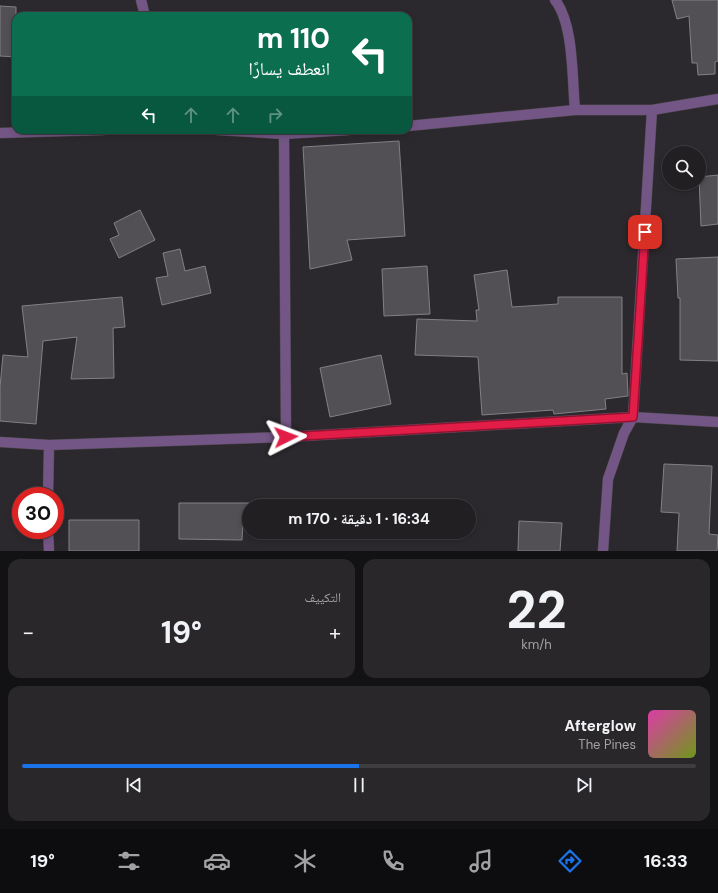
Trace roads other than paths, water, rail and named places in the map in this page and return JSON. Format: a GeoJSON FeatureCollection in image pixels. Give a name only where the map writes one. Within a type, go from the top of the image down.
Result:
{"type":"FeatureCollection","features":[{"type":"Feature","properties":{"kind":"street"},"geometry":{"type":"LineString","coordinates":[[141,0],[144,12]]}},
{"type":"Feature","properties":{"kind":"street"},"geometry":{"type":"LineString","coordinates":[[555,0],[569,35],[575,110]]}},
{"type":"Feature","properties":{"kind":"street"},"geometry":{"type":"LineString","coordinates":[[412,126],[575,110],[652,110],[718,99]]}},
{"type":"Feature","properties":{"kind":"street"},"geometry":{"type":"LineString","coordinates":[[603,551],[608,479],[624,433],[633,417],[652,110]]}},
{"type":"Feature","properties":{"kind":"street"},"geometry":{"type":"LineString","coordinates":[[0,133],[12,133]]}},
{"type":"Feature","properties":{"kind":"street"},"geometry":{"type":"LineString","coordinates":[[284,134],[286,437]]}},
{"type":"Feature","properties":{"kind":"street"},"geometry":{"type":"LineString","coordinates":[[0,442],[49,446],[286,437],[633,417],[718,422]]}},
{"type":"Feature","properties":{"kind":"street"},"geometry":{"type":"LineString","coordinates":[[48,487],[49,446]]}},
{"type":"Feature","properties":{"kind":"street"},"geometry":{"type":"LineString","coordinates":[[48,539],[49,551]]}}]}
